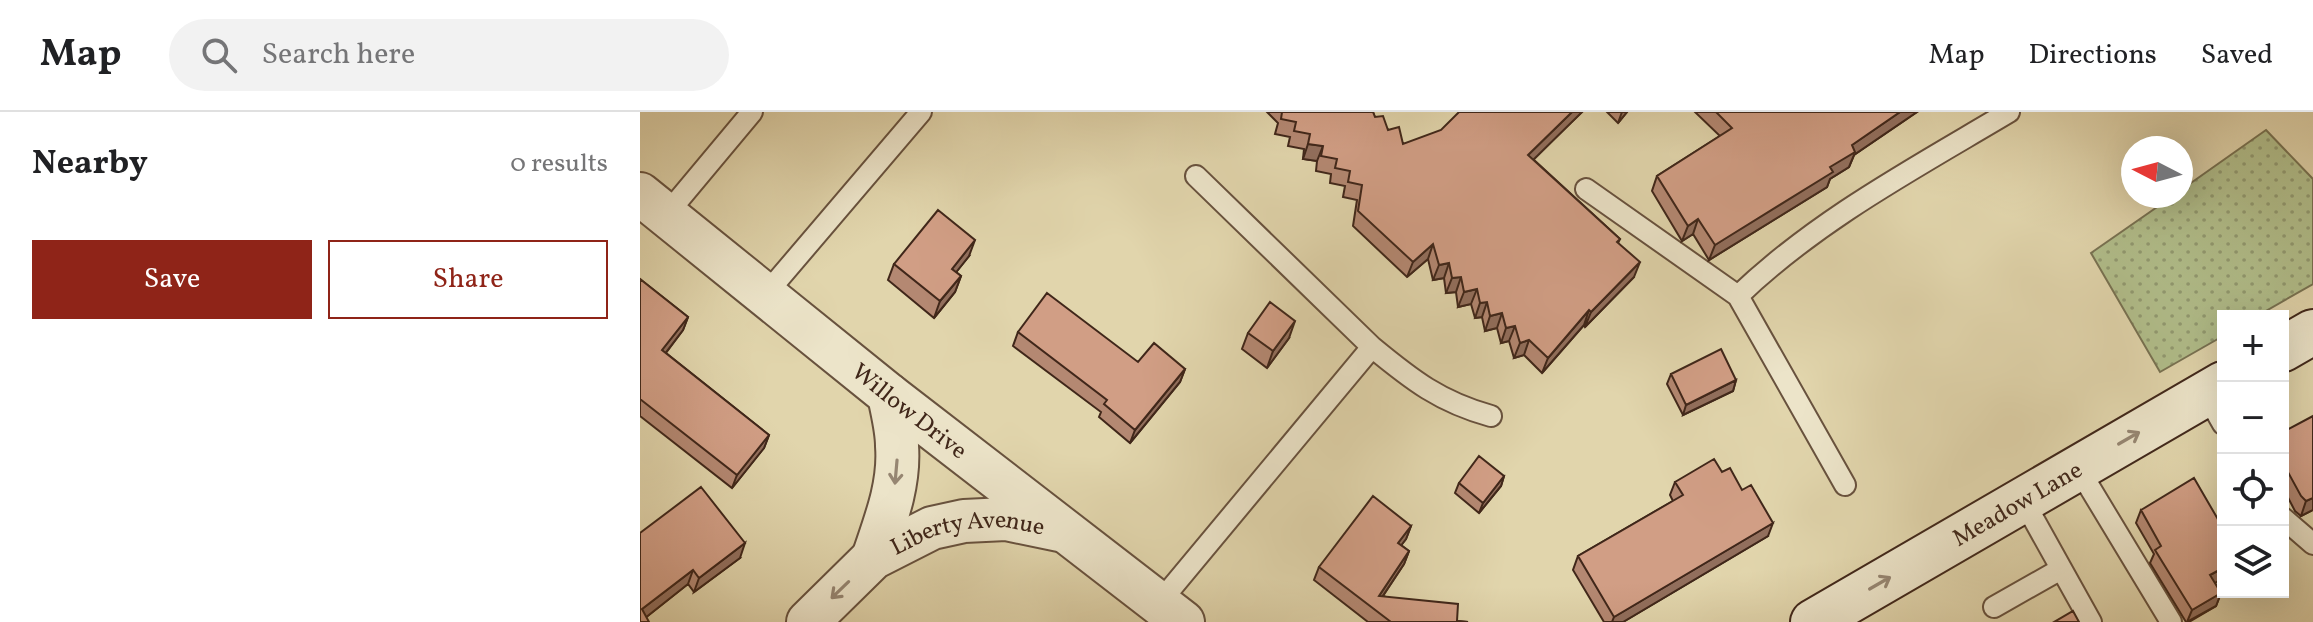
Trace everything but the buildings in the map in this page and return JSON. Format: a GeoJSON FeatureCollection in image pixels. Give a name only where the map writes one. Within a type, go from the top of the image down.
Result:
{"type":"FeatureCollection","features":[{"type":"Feature","properties":{"kind":"street","name":"Willow Drive"},"geometry":{"type":"LineString","coordinates":[[653,204],[889,395],[1171,612]]}},
{"type":"Feature","properties":{"kind":"street"},"geometry":{"type":"LineString","coordinates":[[2289,346],[2313,332]]}},
{"type":"Feature","properties":{"kind":"street","name":"Liberty Avenue"},"geometry":{"type":"LineString","coordinates":[[873,558],[890,508],[896,477],[897,445],[889,395]]}},
{"type":"Feature","properties":{"kind":"street","name":"Meadow Lane"},"geometry":{"type":"LineString","coordinates":[[1813,622],[2078,468],[2217,401]]}},
{"type":"Feature","properties":{"kind":"street","name":"Liberty Avenue"},"geometry":{"type":"LineString","coordinates":[[808,622],[873,558],[932,528],[964,521],[1006,519],[1067,531]]}},
{"type":"Feature","properties":{"kind":"lane"},"geometry":{"type":"LineString","coordinates":[[653,204],[752,112]]}},
{"type":"Feature","properties":{"kind":"lane"},"geometry":{"type":"LineString","coordinates":[[765,295],[921,112]]}},
{"type":"Feature","properties":{"kind":"lane"},"geometry":{"type":"LineString","coordinates":[[1738,296],[1823,225],[2009,112]]}},
{"type":"Feature","properties":{"kind":"lane"},"geometry":{"type":"LineString","coordinates":[[1196,176],[1372,347],[1413,381],[1461,408],[1491,416]]}},
{"type":"Feature","properties":{"kind":"lane"},"geometry":{"type":"LineString","coordinates":[[1586,189],[1738,296],[1845,485]]}},
{"type":"Feature","properties":{"kind":"lane"},"geometry":{"type":"LineString","coordinates":[[1171,612],[1372,347]]}},
{"type":"Feature","properties":{"kind":"lane"},"geometry":{"type":"LineString","coordinates":[[2078,468],[2171,622]]}},
{"type":"Feature","properties":{"kind":"lane"},"geometry":{"type":"LineString","coordinates":[[2023,500],[2091,622]]}},
{"type":"Feature","properties":{"kind":"lane"},"geometry":{"type":"LineString","coordinates":[[2289,523],[2313,544]]}},
{"type":"Feature","properties":{"kind":"lane"},"geometry":{"type":"LineString","coordinates":[[1994,607],[2061,569]]}},
{"type":"Feature","properties":{"kind":"green space"},"geometry":{"type":"Polygon","coordinates":[[[2266,130],[2313,179],[2313,284],[2268,310],[2217,310],[2217,339],[2160,372],[2091,253],[2156,208],[2193,208],[2193,182],[2266,130]]]}}]}
